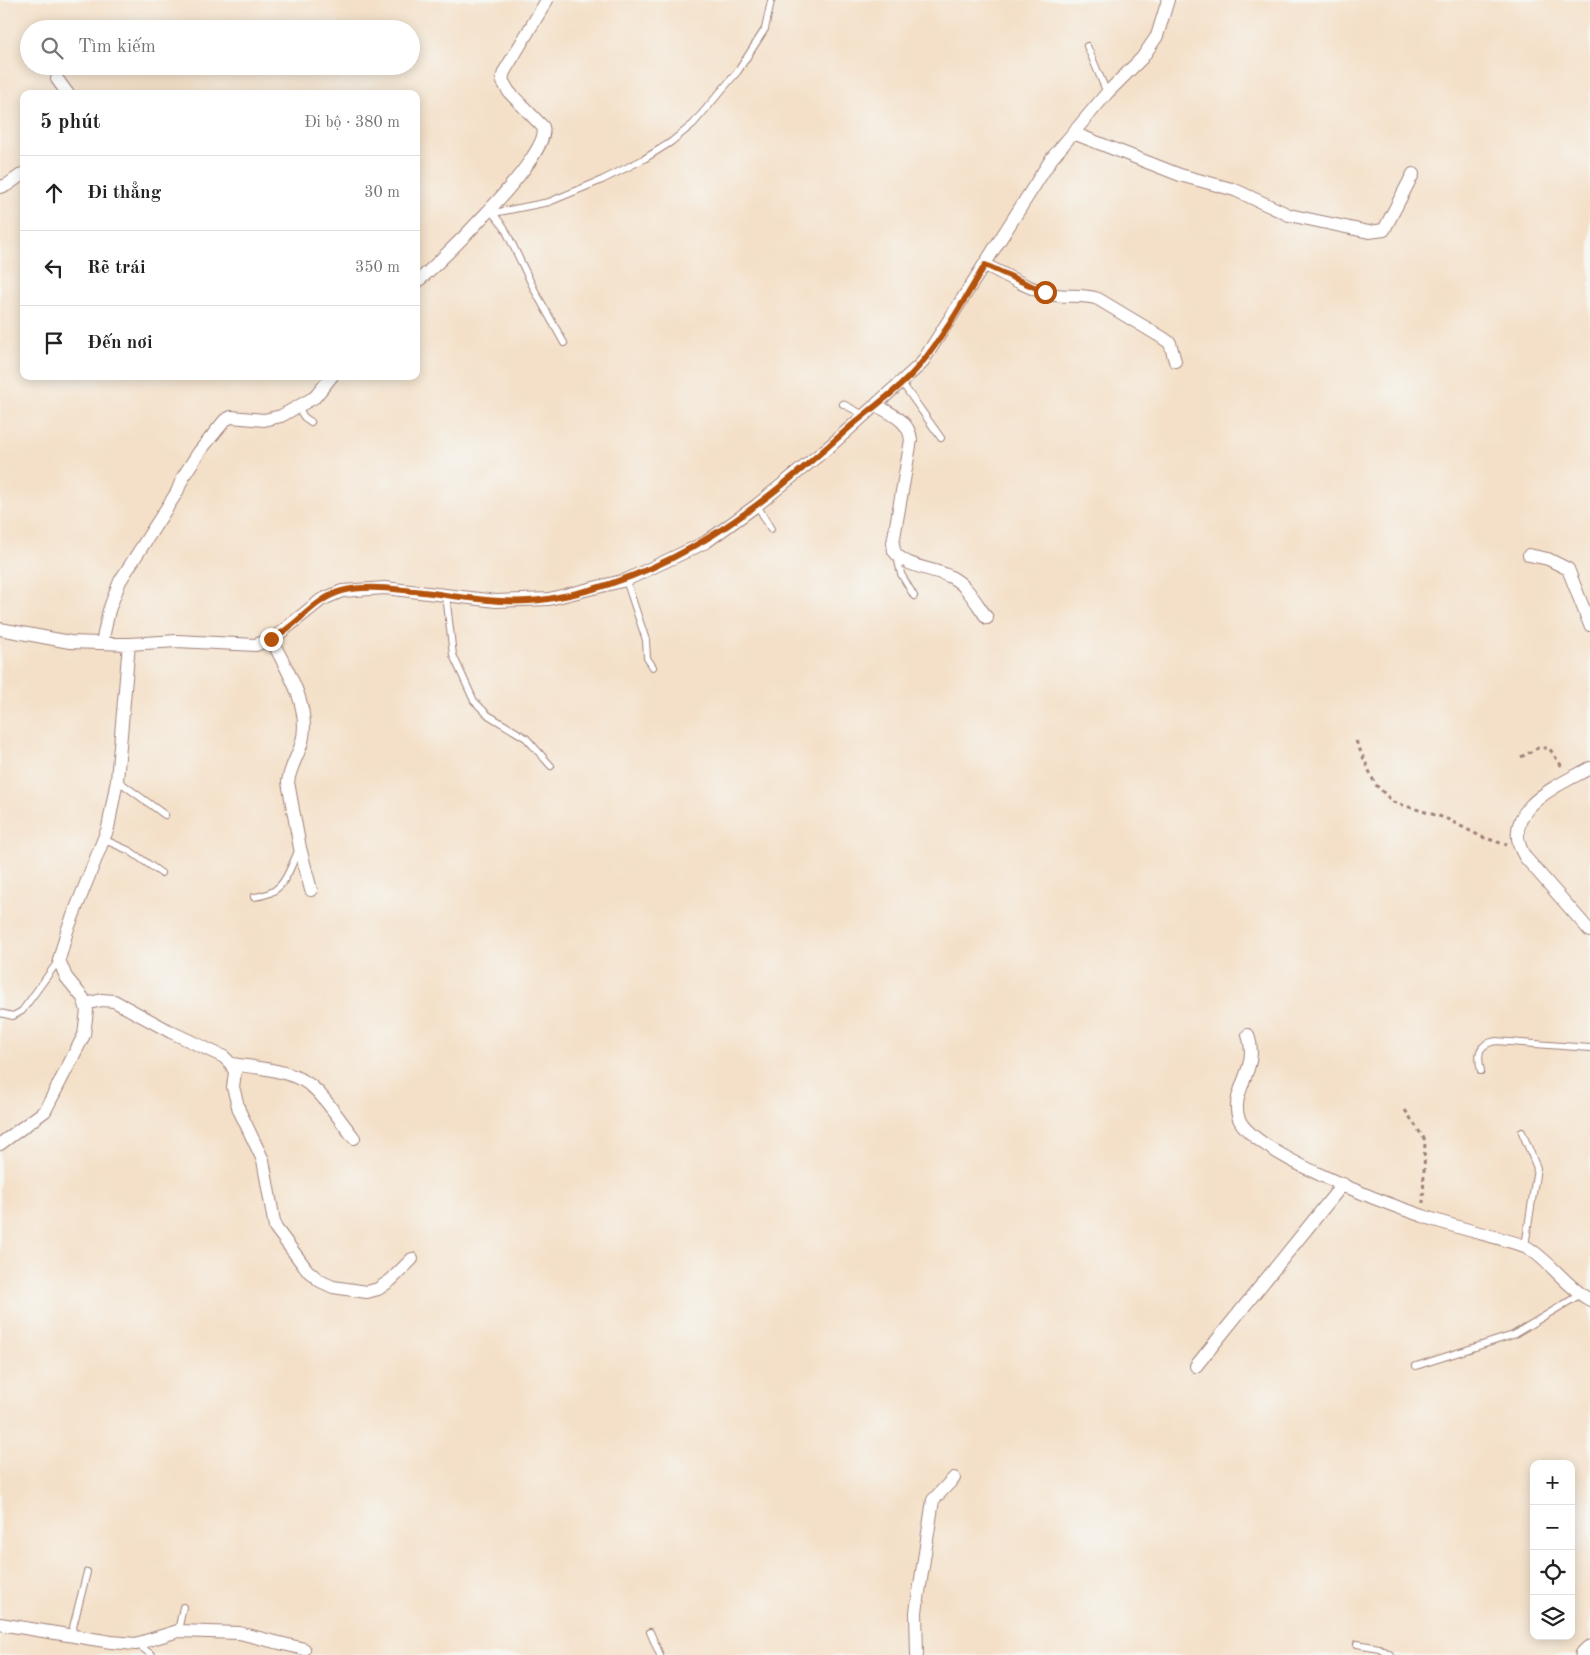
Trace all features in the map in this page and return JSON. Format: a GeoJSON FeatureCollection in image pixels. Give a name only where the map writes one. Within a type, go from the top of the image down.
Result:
{"type":"FeatureCollection","features":[{"type":"Feature","properties":{"kind":"street"},"geometry":{"type":"LineString","coordinates":[[420,279],[456,247],[491,211],[513,185],[543,142],[545,132],[543,127],[509,92],[502,80],[504,72],[547,0]]}},
{"type":"Feature","properties":{"kind":"street"},"geometry":{"type":"LineString","coordinates":[[0,629],[36,637],[102,643],[129,644],[177,641],[256,645],[271,639],[321,600],[342,591],[385,588],[496,601],[549,599],[626,580],[706,542],[757,505],[902,383],[921,364],[1052,158],[1107,93],[1142,58],[1157,36],[1168,0]]}},
{"type":"Feature","properties":{"kind":"street"},"geometry":{"type":"LineString","coordinates":[[57,80],[65,90]]}},
{"type":"Feature","properties":{"kind":"street"},"geometry":{"type":"LineString","coordinates":[[1073,134],[1180,175],[1235,190],[1289,215],[1369,232],[1384,230],[1413,174]]}},
{"type":"Feature","properties":{"kind":"street"},"geometry":{"type":"LineString","coordinates":[[0,187],[7,185],[20,176]]}},
{"type":"Feature","properties":{"kind":"street"},"geometry":{"type":"LineString","coordinates":[[985,265],[1045,292],[1055,295],[1090,296],[1098,299],[1170,343],[1175,360]]}},
{"type":"Feature","properties":{"kind":"street"},"geometry":{"type":"LineString","coordinates":[[102,643],[109,610],[120,581],[177,492],[183,477],[218,426],[231,417],[273,418],[315,397],[329,380]]}},
{"type":"Feature","properties":{"kind":"street"},"geometry":{"type":"LineString","coordinates":[[876,405],[901,420],[910,432],[911,440],[893,544],[897,556],[957,581],[966,588],[987,618]]}},
{"type":"Feature","properties":{"kind":"street"},"geometry":{"type":"LineString","coordinates":[[1529,555],[1548,559],[1568,569],[1590,625]]}},
{"type":"Feature","properties":{"kind":"street"},"geometry":{"type":"LineString","coordinates":[[271,639],[293,682],[300,702],[302,742],[288,782],[300,848],[311,890]]}},
{"type":"Feature","properties":{"kind":"street"},"geometry":{"type":"LineString","coordinates":[[0,1144],[38,1118],[49,1105],[84,1035],[86,1021],[83,998],[66,977],[59,960],[67,931],[104,840],[117,780],[129,644]]}},
{"type":"Feature","properties":{"kind":"street"},"geometry":{"type":"LineString","coordinates":[[1590,768],[1538,799],[1519,819],[1517,830],[1520,848],[1590,931]]}},
{"type":"Feature","properties":{"kind":"street"},"geometry":{"type":"LineString","coordinates":[[84,1004],[102,1000],[114,1001],[171,1032],[224,1057],[232,1064],[235,1072],[233,1087],[239,1110],[263,1160],[274,1223],[279,1234],[307,1270],[320,1281],[333,1287],[367,1292],[378,1289],[391,1280],[412,1258]]}},
{"type":"Feature","properties":{"kind":"street"},"geometry":{"type":"LineString","coordinates":[[1248,1035],[1253,1055],[1239,1099],[1237,1115],[1242,1126],[1263,1143],[1318,1174],[1423,1216],[1525,1246],[1534,1251],[1585,1297]]}},
{"type":"Feature","properties":{"kind":"street"},"geometry":{"type":"LineString","coordinates":[[232,1064],[289,1074],[302,1080],[318,1091],[354,1138]]}},
{"type":"Feature","properties":{"kind":"street"},"geometry":{"type":"LineString","coordinates":[[1196,1366],[1343,1184]]}},
{"type":"Feature","properties":{"kind":"street"},"geometry":{"type":"LineString","coordinates":[[917,1655],[916,1612],[932,1505],[934,1496],[954,1478]]}},
{"type":"Feature","properties":{"kind":"street"},"geometry":{"type":"LineString","coordinates":[[0,1624],[136,1644],[178,1631],[239,1633],[304,1649]]}},
{"type":"Feature","properties":{"kind":"lane"},"geometry":{"type":"LineString","coordinates":[[491,211],[548,202],[602,180],[644,159],[671,142],[693,124],[738,71],[765,30],[771,1]]}},
{"type":"Feature","properties":{"kind":"lane"},"geometry":{"type":"LineString","coordinates":[[1087,46],[1107,93]]}},
{"type":"Feature","properties":{"kind":"lane"},"geometry":{"type":"LineString","coordinates":[[491,211],[504,227],[535,291],[564,343]]}},
{"type":"Feature","properties":{"kind":"lane"},"geometry":{"type":"LineString","coordinates":[[902,383],[941,438]]}},
{"type":"Feature","properties":{"kind":"lane"},"geometry":{"type":"LineString","coordinates":[[843,404],[864,415]]}},
{"type":"Feature","properties":{"kind":"lane"},"geometry":{"type":"LineString","coordinates":[[298,407],[304,417],[311,422]]}},
{"type":"Feature","properties":{"kind":"lane"},"geometry":{"type":"LineString","coordinates":[[757,505],[772,529]]}},
{"type":"Feature","properties":{"kind":"lane"},"geometry":{"type":"LineString","coordinates":[[897,556],[901,574],[914,596]]}},
{"type":"Feature","properties":{"kind":"lane"},"geometry":{"type":"LineString","coordinates":[[626,580],[646,640],[647,658],[653,667]]}},
{"type":"Feature","properties":{"kind":"lane"},"geometry":{"type":"LineString","coordinates":[[446,595],[452,655],[474,700],[488,715],[526,738],[550,766]]}},
{"type":"Feature","properties":{"kind":"lane"},"geometry":{"type":"LineString","coordinates":[[117,780],[166,815]]}},
{"type":"Feature","properties":{"kind":"lane"},"geometry":{"type":"LineString","coordinates":[[104,840],[130,851],[162,873]]}},
{"type":"Feature","properties":{"kind":"lane"},"geometry":{"type":"LineString","coordinates":[[254,896],[267,896],[277,891],[284,882],[300,848]]}},
{"type":"Feature","properties":{"kind":"lane"},"geometry":{"type":"LineString","coordinates":[[0,1013],[13,1016],[22,1011],[59,960]]}},
{"type":"Feature","properties":{"kind":"lane"},"geometry":{"type":"LineString","coordinates":[[1481,1071],[1478,1058],[1480,1049],[1486,1043],[1496,1041],[1590,1048]]}},
{"type":"Feature","properties":{"kind":"lane"},"geometry":{"type":"LineString","coordinates":[[1522,1132],[1537,1168],[1525,1246]]}},
{"type":"Feature","properties":{"kind":"lane"},"geometry":{"type":"LineString","coordinates":[[1416,1366],[1512,1335],[1585,1297]]}},
{"type":"Feature","properties":{"kind":"lane"},"geometry":{"type":"LineString","coordinates":[[71,1635],[87,1572]]}},
{"type":"Feature","properties":{"kind":"lane"},"geometry":{"type":"LineString","coordinates":[[178,1631],[183,1607]]}},
{"type":"Feature","properties":{"kind":"lane"},"geometry":{"type":"LineString","coordinates":[[650,1632],[660,1655]]}},
{"type":"Feature","properties":{"kind":"lane"},"geometry":{"type":"LineString","coordinates":[[136,1644],[152,1655]]}},
{"type":"Feature","properties":{"kind":"lane"},"geometry":{"type":"LineString","coordinates":[[1357,1644],[1379,1648],[1391,1655]]}},
{"type":"Feature","properties":{"kind":"path"},"geometry":{"type":"LineString","coordinates":[[1356,741],[1375,784],[1393,802],[1445,818],[1493,842],[1520,848]]}},
{"type":"Feature","properties":{"kind":"path"},"geometry":{"type":"LineString","coordinates":[[1521,756],[1538,748],[1549,748],[1570,779]]}},
{"type":"Feature","properties":{"kind":"path"},"geometry":{"type":"LineString","coordinates":[[1405,1110],[1425,1140],[1423,1216]]}},
{"type":"Feature","properties":{"kind":"route"},"geometry":{"type":"LineString","coordinates":[[271,639],[321,600],[342,591],[385,588],[496,601],[520,601],[549,599],[626,580],[706,542],[757,505],[830,446],[902,383],[921,364],[985,265],[1045,292]]}}]}
